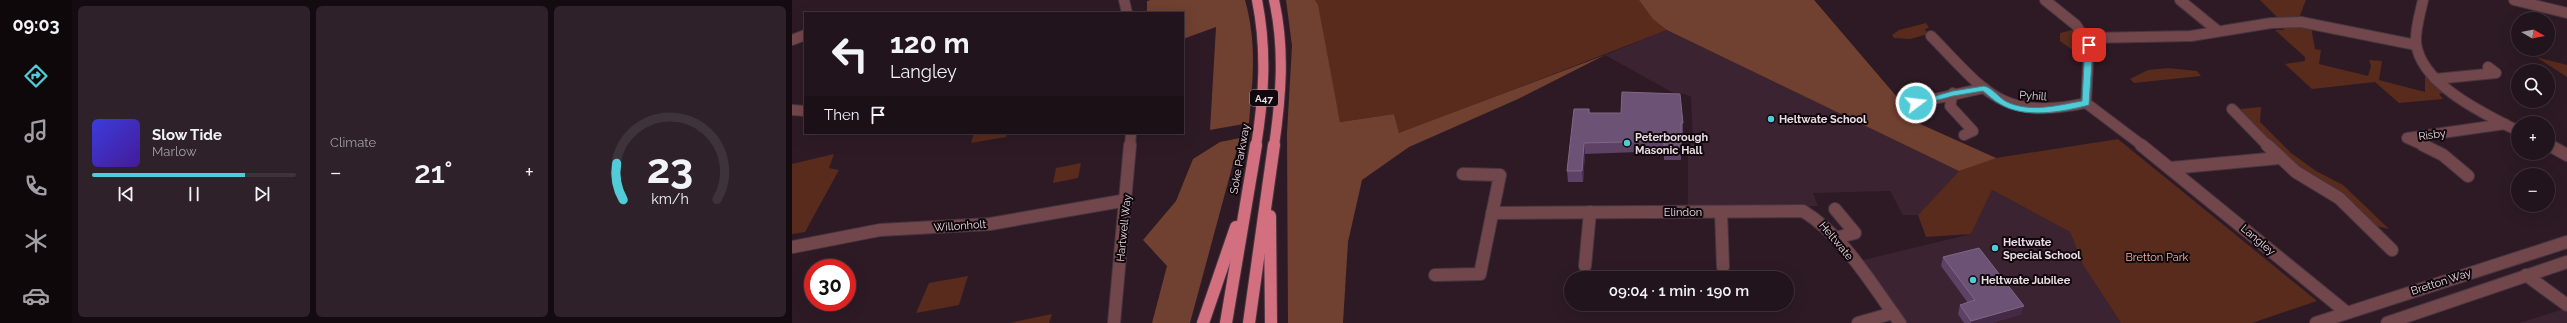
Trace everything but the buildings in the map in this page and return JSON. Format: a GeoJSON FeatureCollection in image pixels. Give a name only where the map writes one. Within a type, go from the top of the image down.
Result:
{"type":"FeatureCollection","features":[{"type":"Feature","properties":{"kind":"highway","name":"Soke Parkway"},"geometry":{"type":"LineString","coordinates":[[1226,323],[1264,100],[1266,58],[1261,17],[1257,0]]}},
{"type":"Feature","properties":{"kind":"highway","name":"A47"},"geometry":{"type":"LineString","coordinates":[[1249,323],[1280,102],[1282,63],[1277,11],[1274,0]]}},
{"type":"Feature","properties":{"kind":"highway","name":"A47"},"geometry":{"type":"LineString","coordinates":[[1269,179],[1272,323]]}},
{"type":"Feature","properties":{"kind":"highway","name":"A47"},"geometry":{"type":"LineString","coordinates":[[1203,323],[1247,196]]}},
{"type":"Feature","properties":{"kind":"street"},"geometry":{"type":"LineString","coordinates":[[1124,0],[1127,12]]}},
{"type":"Feature","properties":{"kind":"street"},"geometry":{"type":"LineString","coordinates":[[2045,0],[2081,29],[2087,38],[2089,45],[2086,103]]}},
{"type":"Feature","properties":{"kind":"street"},"geometry":{"type":"LineString","coordinates":[[2180,0],[2218,31]]}},
{"type":"Feature","properties":{"kind":"street"},"geometry":{"type":"LineString","coordinates":[[2423,0],[2416,45],[2435,79],[2465,102],[2511,127]]}},
{"type":"Feature","properties":{"kind":"street"},"geometry":{"type":"LineString","coordinates":[[2514,0],[2567,13]]}},
{"type":"Feature","properties":{"kind":"street"},"geometry":{"type":"LineString","coordinates":[[2087,38],[2191,36],[2282,22],[2301,22],[2416,45]]}},
{"type":"Feature","properties":{"kind":"street"},"geometry":{"type":"LineString","coordinates":[[792,40],[804,35]]}},
{"type":"Feature","properties":{"kind":"street","name":"Pyhill"},"geometry":{"type":"LineString","coordinates":[[1931,36],[1984,88],[2004,103],[2022,109],[2041,110],[2086,103]]}},
{"type":"Feature","properties":{"kind":"street"},"geometry":{"type":"LineString","coordinates":[[2435,79],[2496,73],[2488,67]]}},
{"type":"Feature","properties":{"kind":"street"},"geometry":{"type":"LineString","coordinates":[[1916,103],[1953,93],[1984,88]]}},
{"type":"Feature","properties":{"kind":"street"},"geometry":{"type":"LineString","coordinates":[[1953,93],[1950,106],[1973,132],[1964,135]]}},
{"type":"Feature","properties":{"kind":"street","name":"Langley"},"geometry":{"type":"LineString","coordinates":[[2086,103],[2171,168],[2346,312]]}},
{"type":"Feature","properties":{"kind":"street"},"geometry":{"type":"LineString","coordinates":[[2232,109],[2279,158],[2296,172],[2339,198],[2392,250]]}},
{"type":"Feature","properties":{"kind":"street"},"geometry":{"type":"LineString","coordinates":[[792,110],[804,111]]}},
{"type":"Feature","properties":{"kind":"street","name":"Risby"},"geometry":{"type":"LineString","coordinates":[[2468,176],[2443,155],[2407,138],[2505,124]]}},
{"type":"Feature","properties":{"kind":"street","name":"Hartwell Way"},"geometry":{"type":"LineString","coordinates":[[1114,323],[1127,200],[1131,134]]}},
{"type":"Feature","properties":{"kind":"street"},"geometry":{"type":"LineString","coordinates":[[2555,149],[2567,155]]}},
{"type":"Feature","properties":{"kind":"street"},"geometry":{"type":"LineString","coordinates":[[2171,168],[2279,158]]}},
{"type":"Feature","properties":{"kind":"street"},"geometry":{"type":"LineString","coordinates":[[1435,275],[1480,274],[1500,175],[1463,174]]}},
{"type":"Feature","properties":{"kind":"street","name":"Willonholt"},"geometry":{"type":"LineString","coordinates":[[794,246],[880,230],[990,224],[1127,200]]}},
{"type":"Feature","properties":{"kind":"street"},"geometry":{"type":"LineString","coordinates":[[1835,209],[1855,233],[1835,238]]}},
{"type":"Feature","properties":{"kind":"street"},"geometry":{"type":"LineString","coordinates":[[1585,266],[1590,212]]}},
{"type":"Feature","properties":{"kind":"street"},"geometry":{"type":"LineString","coordinates":[[1721,212],[1723,266]]}},
{"type":"Feature","properties":{"kind":"street","name":"Elindon"},"geometry":{"type":"LineString","coordinates":[[1492,213],[1721,212]]}},
{"type":"Feature","properties":{"kind":"street","name":"Heltwate"},"geometry":{"type":"LineString","coordinates":[[1721,212],[1804,212],[1819,220],[1835,238],[1896,318]]}},
{"type":"Feature","properties":{"kind":"street","name":"Bretton Way"},"geometry":{"type":"LineString","coordinates":[[2316,323],[2346,312],[2567,242]]}},
{"type":"Feature","properties":{"kind":"street","name":"Bretton Way"},"geometry":{"type":"LineString","coordinates":[[2387,323],[2567,262]]}},
{"type":"Feature","properties":{"kind":"street"},"geometry":{"type":"LineString","coordinates":[[2526,275],[2567,305]]}},
{"type":"Feature","properties":{"kind":"street"},"geometry":{"type":"LineString","coordinates":[[1858,323],[1896,318]]}},
{"type":"Feature","properties":{"kind":"shaded area"},"geometry":{"type":"Polygon","coordinates":[[[1245,0],[1253,46],[1253,76],[1249,123],[1210,130],[1216,27],[1184,39],[1184,12],[1147,12],[1147,1],[1245,0]]]}},
{"type":"Feature","properties":{"kind":"shaded area"},"geometry":{"type":"Polygon","coordinates":[[[1286,0],[1315,0],[1318,5],[1340,122],[1394,114],[1399,133],[1605,55],[1518,99],[1409,147],[1362,180],[1348,242],[1343,323],[1288,323],[1287,133],[1292,46],[1286,0]]]}},
{"type":"Feature","properties":{"kind":"shaded area"},"geometry":{"type":"Polygon","coordinates":[[[1639,0],[1814,0],[1920,124],[1996,158],[1959,171],[1667,30],[1653,19],[1639,0]]]}},
{"type":"Feature","properties":{"kind":"shaded area","name":"Heltwate School"},"geometry":{"type":"Polygon","coordinates":[[[1667,30],[1959,171],[1918,215],[1903,215],[1890,191],[1813,193],[1818,206],[1688,208],[1688,147],[1693,141],[1691,97],[1684,94],[1675,94],[1605,55],[1667,30]]]}},
{"type":"Feature","properties":{"kind":"shaded area"},"geometry":{"type":"Polygon","coordinates":[[[1240,138],[1190,323],[1152,323],[1167,266],[1143,240],[1176,201],[1193,159],[1220,142],[1240,138]]]}},
{"type":"Feature","properties":{"kind":"shaded area","name":"Heltwate Special School"},"geometry":{"type":"Polygon","coordinates":[[[1992,190],[2070,232],[2083,265],[2121,323],[1907,323],[1859,261],[1971,234],[1992,190]]]}},
{"type":"Feature","properties":{"kind":"shaded area"},"geometry":{"type":"Polygon","coordinates":[[[2567,308],[2567,323],[2519,323],[2567,308]]]}},
{"type":"Feature","properties":{"kind":"green space","name":"Bretton Park"},"geometry":{"type":"Polygon","coordinates":[[[1315,0],[1814,0],[1920,124],[1996,158],[2118,139],[2317,301],[2252,323],[2121,323],[2083,265],[2070,232],[1992,190],[1971,234],[1926,237],[1918,215],[1959,171],[1667,30],[1399,134],[1394,114],[1340,122],[1315,0]]]}},
{"type":"Feature","properties":{"kind":"green space"},"geometry":{"type":"Polygon","coordinates":[[[2260,0],[2306,0],[2299,18],[2278,18],[2260,0]]]}},
{"type":"Feature","properties":{"kind":"green space"},"geometry":{"type":"Polygon","coordinates":[[[1926,23],[1929,28],[1925,29],[1928,34],[1910,39],[1894,38],[1892,35],[1899,30],[1926,23]]]}},
{"type":"Feature","properties":{"kind":"green space"},"geometry":{"type":"Polygon","coordinates":[[[2285,26],[2311,27],[2315,49],[2321,50],[2319,64],[2368,76],[2371,66],[2369,60],[2382,61],[2379,80],[2425,92],[2425,76],[2446,92],[2439,94],[2443,99],[2399,103],[2375,82],[2312,89],[2285,64],[2305,61],[2305,57],[2275,30],[2284,30],[2285,26]]]}},
{"type":"Feature","properties":{"kind":"green space"},"geometry":{"type":"Polygon","coordinates":[[[2072,30],[2077,32],[2082,43],[2081,56],[2060,41],[2060,33],[2072,30]]]}},
{"type":"Feature","properties":{"kind":"green space"},"geometry":{"type":"Polygon","coordinates":[[[2536,57],[2567,65],[2567,77],[2555,69],[2555,64],[2547,64],[2536,57]]]}},
{"type":"Feature","properties":{"kind":"green space"},"geometry":{"type":"Polygon","coordinates":[[[2168,68],[2197,71],[2201,76],[2134,83],[2130,79],[2148,70],[2168,68]]]}},
{"type":"Feature","properties":{"kind":"green space"},"geometry":{"type":"Polygon","coordinates":[[[2261,107],[2260,122],[2291,153],[2316,171],[2343,185],[2389,229],[2373,225],[2284,156],[2240,109],[2261,107]]]}},
{"type":"Feature","properties":{"kind":"green space"},"geometry":{"type":"Polygon","coordinates":[[[974,134],[1007,134],[1006,137],[971,143],[974,134]]]}},
{"type":"Feature","properties":{"kind":"green space"},"geometry":{"type":"Polygon","coordinates":[[[834,154],[829,168],[839,170],[805,232],[792,234],[792,164],[834,154]]]}},
{"type":"Feature","properties":{"kind":"green space"},"geometry":{"type":"Polygon","coordinates":[[[1081,163],[1078,178],[1053,183],[1056,168],[1081,163]]]}},
{"type":"Feature","properties":{"kind":"green space"},"geometry":{"type":"Polygon","coordinates":[[[968,276],[959,305],[916,313],[929,283],[968,276]]]}},
{"type":"Feature","properties":{"kind":"green space"},"geometry":{"type":"Polygon","coordinates":[[[1052,314],[1049,323],[1009,323],[1052,314]]]}},
{"type":"Feature","properties":{"kind":"place","name":"Heltwate School"},"geometry":{"type":"Point","coordinates":[1771,119]}},
{"type":"Feature","properties":{"kind":"place","name":"Peterborough Masonic Hall"},"geometry":{"type":"Point","coordinates":[1627,143]}},
{"type":"Feature","properties":{"kind":"place","name":"Heltwate Special School"},"geometry":{"type":"Point","coordinates":[1995,248]}},
{"type":"Feature","properties":{"kind":"place","name":"Heltwate Jubilee"},"geometry":{"type":"Point","coordinates":[1973,280]}},
{"type":"Feature","properties":{"kind":"route"},"geometry":{"type":"LineString","coordinates":[[1916,103],[1953,93],[1984,88],[2004,103],[2022,109],[2041,110],[2086,103],[2089,45]]}}]}
